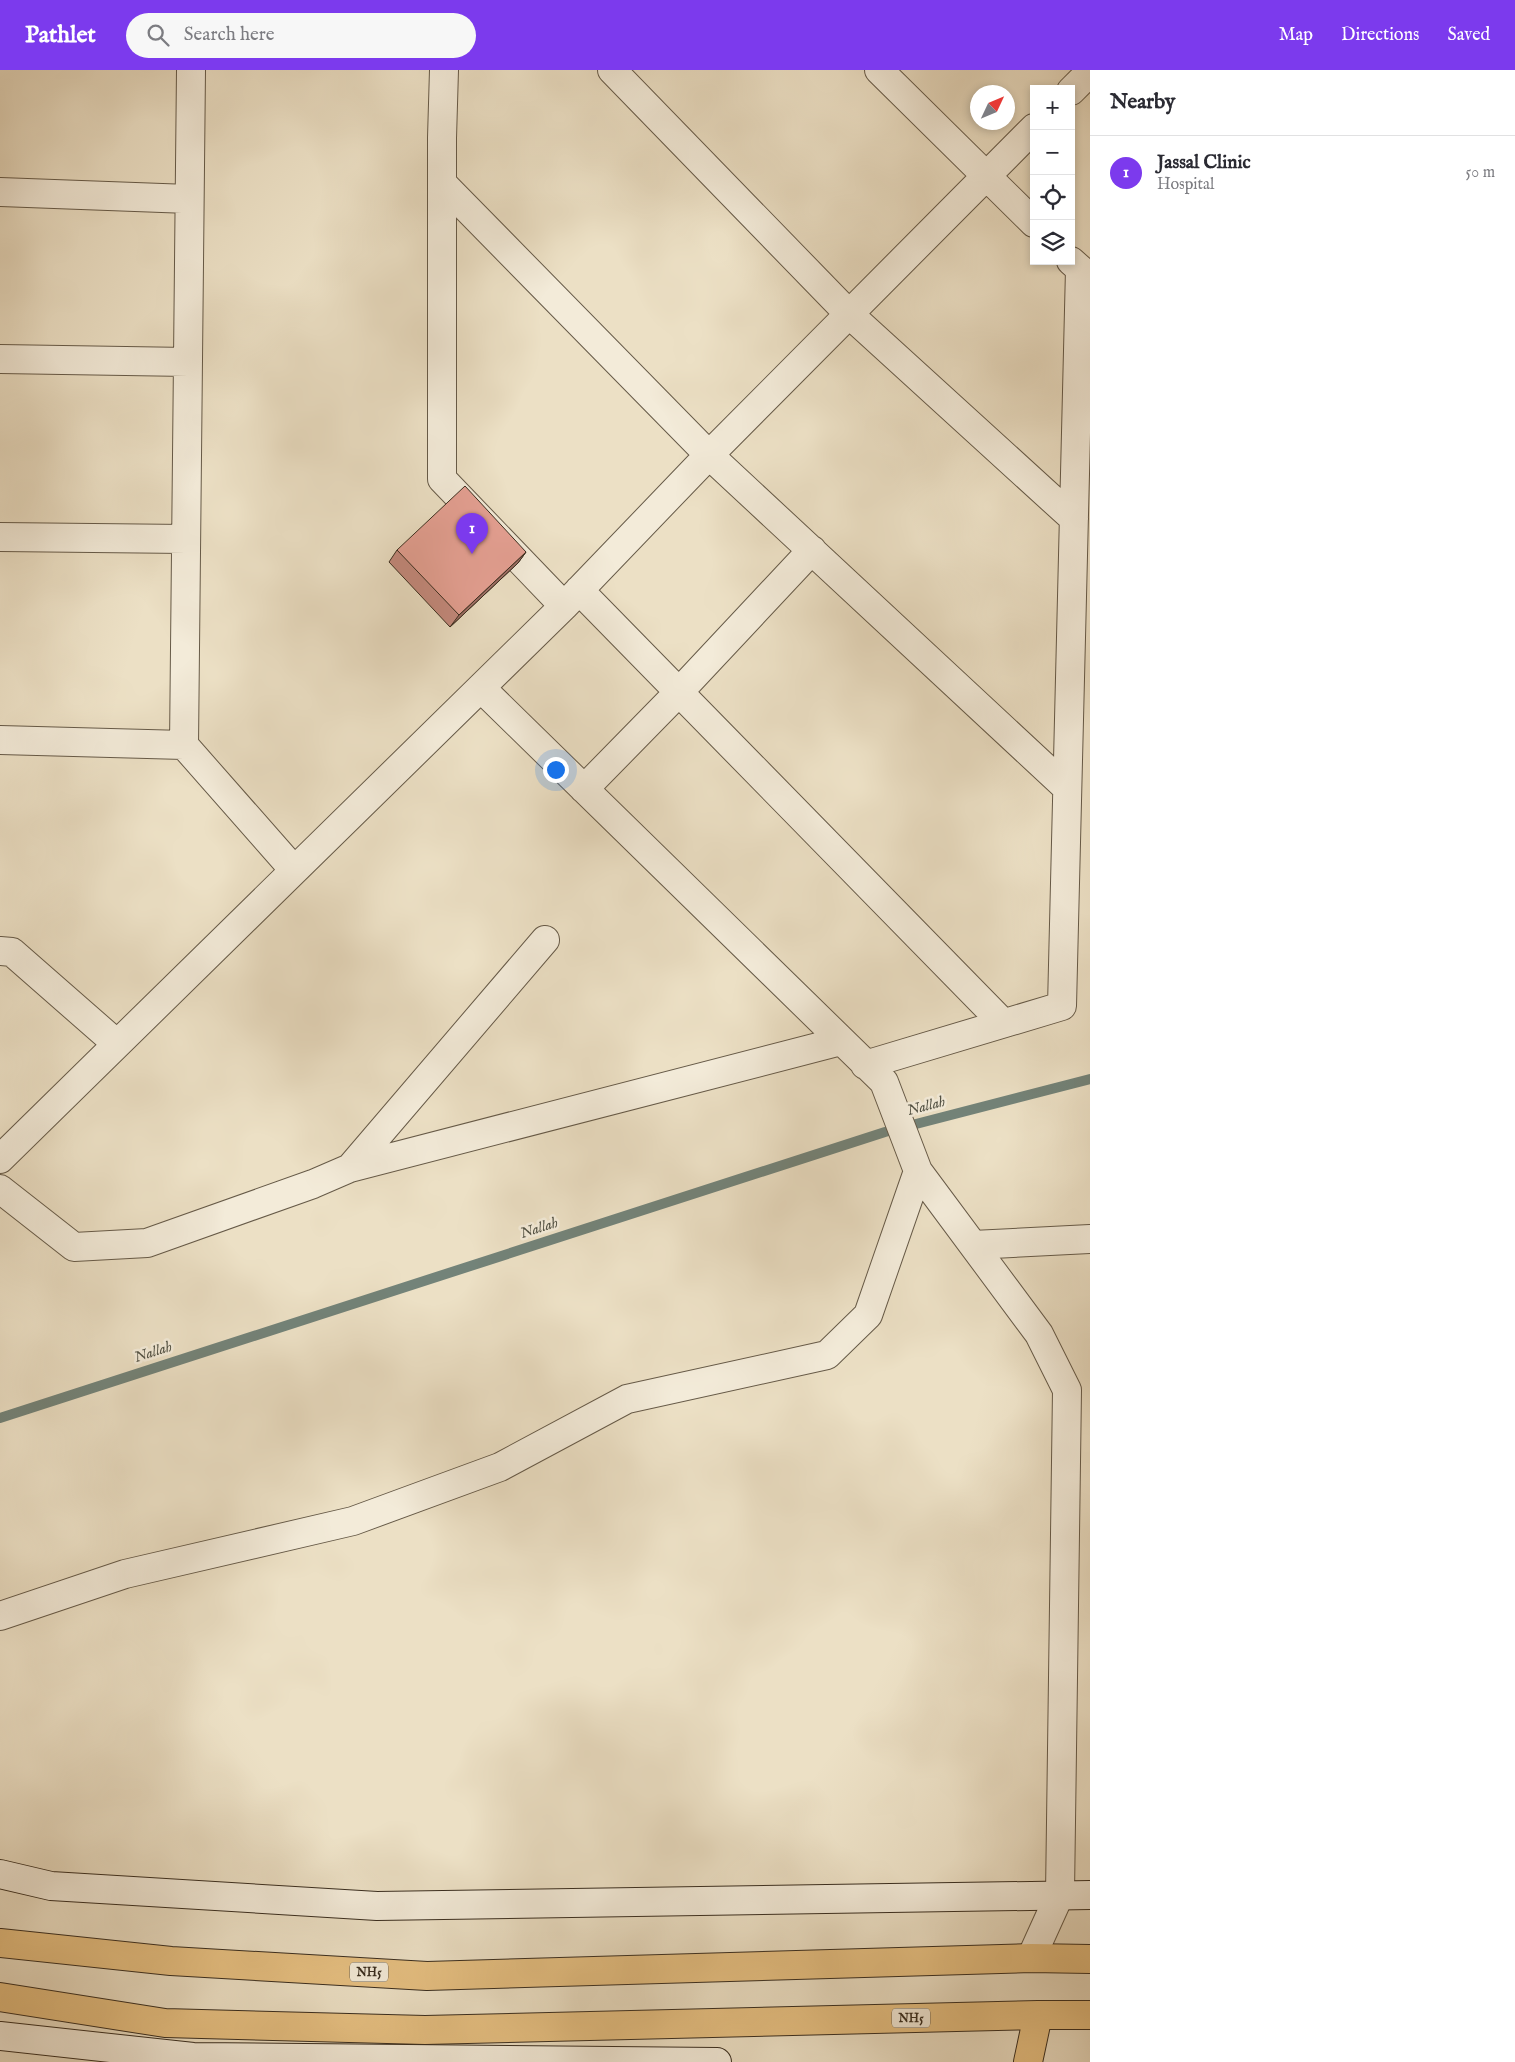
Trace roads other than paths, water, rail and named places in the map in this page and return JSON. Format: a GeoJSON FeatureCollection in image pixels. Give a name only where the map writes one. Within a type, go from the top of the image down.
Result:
{"type":"FeatureCollection","features":[{"type":"Feature","properties":{"kind":"highway","name":"NH5"},"geometry":{"type":"LineString","coordinates":[[0,1943],[171,1961],[426,1976],[1031,1958],[1090,1959]]}},
{"type":"Feature","properties":{"kind":"highway","name":"NH5"},"geometry":{"type":"LineString","coordinates":[[0,1996],[165,2023],[425,2030],[1090,2015]]}},
{"type":"Feature","properties":{"kind":"highway"},"geometry":{"type":"LineString","coordinates":[[1028,2062],[1038,2015]]}},
{"type":"Feature","properties":{"kind":"street"},"geometry":{"type":"LineString","coordinates":[[191,70],[184,745],[294,870]]}},
{"type":"Feature","properties":{"kind":"street"},"geometry":{"type":"LineString","coordinates":[[444,70],[442,479],[572,598],[679,692],[1003,1023]]}},
{"type":"Feature","properties":{"kind":"street"},"geometry":{"type":"LineString","coordinates":[[612,70],[849,314],[1074,519]]}},
{"type":"Feature","properties":{"kind":"street"},"geometry":{"type":"LineString","coordinates":[[879,70],[1031,220]]}},
{"type":"Feature","properties":{"kind":"street"},"geometry":{"type":"LineString","coordinates":[[1075,87],[1090,72]]}},
{"type":"Feature","properties":{"kind":"street"},"geometry":{"type":"LineString","coordinates":[[0,1159],[572,598],[708,455],[1032,130]]}},
{"type":"Feature","properties":{"kind":"street"},"geometry":{"type":"LineString","coordinates":[[442,183],[708,455],[1067,788]]}},
{"type":"Feature","properties":{"kind":"street"},"geometry":{"type":"LineString","coordinates":[[0,192],[189,199]]}},
{"type":"Feature","properties":{"kind":"street"},"geometry":{"type":"LineString","coordinates":[[875,1073],[1003,1023],[1062,1006],[1080,270],[1075,265]]}},
{"type":"Feature","properties":{"kind":"street"},"geometry":{"type":"LineString","coordinates":[[0,358],[188,362]]}},
{"type":"Feature","properties":{"kind":"street"},"geometry":{"type":"LineString","coordinates":[[0,537],[186,540]]}},
{"type":"Feature","properties":{"kind":"street"},"geometry":{"type":"LineString","coordinates":[[584,788],[679,692],[812,550]]}},
{"type":"Feature","properties":{"kind":"street"},"geometry":{"type":"LineString","coordinates":[[481,688],[875,1073],[918,1171],[1039,1334],[1067,1390],[1060,1894],[1031,1958]]}},
{"type":"Feature","properties":{"kind":"street"},"geometry":{"type":"LineString","coordinates":[[0,740],[184,745]]}},
{"type":"Feature","properties":{"kind":"street"},"geometry":{"type":"LineString","coordinates":[[350,1168],[545,940]]}},
{"type":"Feature","properties":{"kind":"street"},"geometry":{"type":"LineString","coordinates":[[0,951],[12,952],[117,1044]]}},
{"type":"Feature","properties":{"kind":"street"},"geometry":{"type":"LineString","coordinates":[[0,1189],[74,1247],[147,1243],[313,1184],[350,1168],[840,1040]]}},
{"type":"Feature","properties":{"kind":"street"},"geometry":{"type":"LineString","coordinates":[[0,1616],[125,1574],[353,1521],[500,1466],[627,1399],[827,1355],[868,1315],[918,1171]]}},
{"type":"Feature","properties":{"kind":"street"},"geometry":{"type":"LineString","coordinates":[[973,1245],[1090,1239]]}},
{"type":"Feature","properties":{"kind":"street"},"geometry":{"type":"LineString","coordinates":[[0,1874],[51,1886],[377,1906],[1090,1895]]}},
{"type":"Feature","properties":{"kind":"street"},"geometry":{"type":"LineString","coordinates":[[0,2036],[194,2057],[717,2062]]}},
{"type":"Feature","properties":{"kind":"waterway","name":"Nallah"},"geometry":{"type":"LineString","coordinates":[[0,1418],[885,1132],[1090,1079]]}},
{"type":"Feature","properties":{"kind":"place","name":"Jassal Clinic"},"geometry":{"type":"Point","coordinates":[472,554]}}]}
